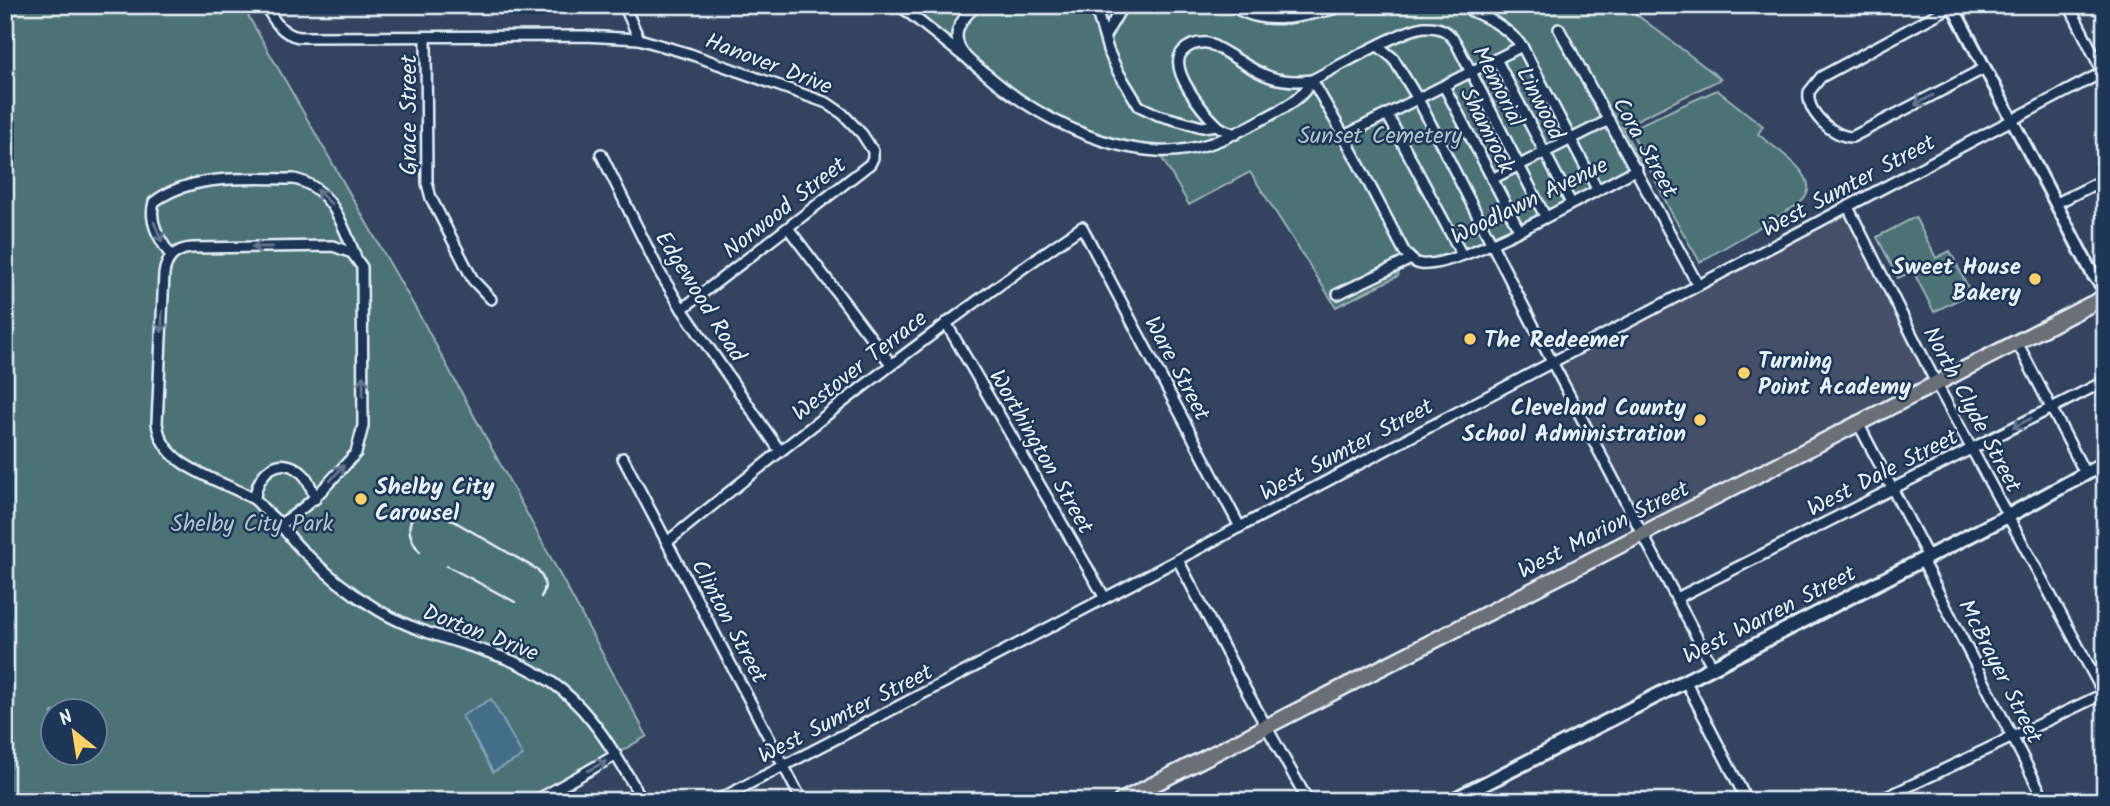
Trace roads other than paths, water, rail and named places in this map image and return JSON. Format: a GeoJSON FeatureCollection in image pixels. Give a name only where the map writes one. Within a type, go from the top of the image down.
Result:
{"type":"FeatureCollection","features":[{"type":"Feature","properties":{"kind":"main road","name":"West Marion Street"},"geometry":{"type":"LineString","coordinates":[[1121,801],[2105,297]]}},
{"type":"Feature","properties":{"kind":"main road","name":"West Warren Street"},"geometry":{"type":"LineString","coordinates":[[1451,801],[2008,516],[2105,463]]}},
{"type":"Feature","properties":{"kind":"street","name":"Hanover Drive"},"geometry":{"type":"LineString","coordinates":[[265,5],[279,28],[290,36],[584,36],[639,39],[690,54],[827,103],[843,114],[862,134],[873,151],[873,158]]}},
{"type":"Feature","properties":{"kind":"street"},"geometry":{"type":"LineString","coordinates":[[624,5],[639,39]]}},
{"type":"Feature","properties":{"kind":"street"},"geometry":{"type":"LineString","coordinates":[[899,5],[1010,95],[1060,123],[1108,141],[1140,149],[1175,151],[1209,146],[1295,102],[1312,80]]}},
{"type":"Feature","properties":{"kind":"street"},"geometry":{"type":"LineString","coordinates":[[973,63],[960,49],[957,35],[961,24],[977,5]]}},
{"type":"Feature","properties":{"kind":"street"},"geometry":{"type":"LineString","coordinates":[[1095,5],[1108,50],[1139,106],[1158,115],[1202,127],[1217,125]]}},
{"type":"Feature","properties":{"kind":"street"},"geometry":{"type":"LineString","coordinates":[[1105,36],[1123,5]]}},
{"type":"Feature","properties":{"kind":"street"},"geometry":{"type":"LineString","coordinates":[[1231,5],[1253,17],[1272,21],[1352,5]]}},
{"type":"Feature","properties":{"kind":"street"},"geometry":{"type":"LineString","coordinates":[[1458,5],[1492,19],[1508,30],[1522,46],[1597,189]]}},
{"type":"Feature","properties":{"kind":"street"},"geometry":{"type":"LineString","coordinates":[[2068,5],[2104,73]]}},
{"type":"Feature","properties":{"kind":"street"},"geometry":{"type":"LineString","coordinates":[[1984,68],[1852,137],[1845,137],[1835,131],[1816,115],[1811,107],[1810,92],[1821,76],[1952,6],[2093,275],[2105,290]]}},
{"type":"Feature","properties":{"kind":"street","name":"Memorial"},"geometry":{"type":"LineString","coordinates":[[1312,80],[1413,29],[1436,27],[1451,35],[1545,216]]}},
{"type":"Feature","properties":{"kind":"street","name":"Cora Street"},"geometry":{"type":"LineString","coordinates":[[1559,29],[1698,285]]}},
{"type":"Feature","properties":{"kind":"street","name":"Grace Street"},"geometry":{"type":"LineString","coordinates":[[426,38],[426,183],[473,280],[491,299]]}},
{"type":"Feature","properties":{"kind":"street"},"geometry":{"type":"LineString","coordinates":[[1236,134],[1217,125],[1182,80],[1177,68],[1179,55],[1194,44],[1208,43],[1267,77],[1293,82],[1312,80]]}},
{"type":"Feature","properties":{"kind":"street"},"geometry":{"type":"LineString","coordinates":[[1378,46],[1392,58],[1418,99],[1552,362],[1712,666]]}},
{"type":"Feature","properties":{"kind":"street"},"geometry":{"type":"LineString","coordinates":[[1344,136],[1522,46]]}},
{"type":"Feature","properties":{"kind":"street","name":"Linwood"},"geometry":{"type":"LineString","coordinates":[[1496,59],[1571,202]]}},
{"type":"Feature","properties":{"kind":"street","name":"West Sumter Street"},"geometry":{"type":"LineString","coordinates":[[716,801],[2104,73]]}},
{"type":"Feature","properties":{"kind":"street"},"geometry":{"type":"LineString","coordinates":[[1312,80],[1404,251],[1411,259],[1338,294]]}},
{"type":"Feature","properties":{"kind":"street","name":"Shamrock"},"geometry":{"type":"LineString","coordinates":[[1444,86],[1518,230]]}},
{"type":"Feature","properties":{"kind":"street"},"geometry":{"type":"LineString","coordinates":[[1387,114],[1462,255]]}},
{"type":"Feature","properties":{"kind":"street"},"geometry":{"type":"LineString","coordinates":[[1492,179],[1609,120]]}},
{"type":"Feature","properties":{"kind":"street","name":"Edgewood Road"},"geometry":{"type":"LineString","coordinates":[[601,155],[659,271],[779,451]]}},
{"type":"Feature","properties":{"kind":"street","name":"Norwood Street"},"geometry":{"type":"LineString","coordinates":[[682,309],[861,172],[873,158]]}},
{"type":"Feature","properties":{"kind":"street","name":"Woodlawn Avenue"},"geometry":{"type":"LineString","coordinates":[[1411,259],[1421,264],[1429,264],[1462,255],[1492,243],[1637,169]]}},
{"type":"Feature","properties":{"kind":"street"},"geometry":{"type":"LineString","coordinates":[[281,524],[300,513],[315,499],[356,453],[361,438],[363,273],[356,256],[333,205],[316,188],[304,181],[294,178],[223,179],[198,184],[159,198],[152,206],[157,234],[171,256],[192,248],[333,246],[348,250],[356,256]]}},
{"type":"Feature","properties":{"kind":"street"},"geometry":{"type":"LineString","coordinates":[[2057,203],[2105,179]]}},
{"type":"Feature","properties":{"kind":"street","name":"North Clyde Street"},"geometry":{"type":"LineString","coordinates":[[1848,207],[1937,383],[2104,693]]}},
{"type":"Feature","properties":{"kind":"street","name":"Westover Terrace"},"geometry":{"type":"LineString","coordinates":[[667,542],[891,364],[998,284],[1082,227]]}},
{"type":"Feature","properties":{"kind":"street","name":"Ware Street"},"geometry":{"type":"LineString","coordinates":[[1082,227],[1240,527]]}},
{"type":"Feature","properties":{"kind":"street"},"geometry":{"type":"LineString","coordinates":[[788,228],[891,364]]}},
{"type":"Feature","properties":{"kind":"street","name":"Dorton Drive"},"geometry":{"type":"LineString","coordinates":[[171,256],[164,274],[157,412],[160,440],[168,452],[181,462],[255,499],[281,524],[301,550],[342,587],[381,611],[422,632],[500,655],[523,665],[550,682],[588,715],[643,801]]}},
{"type":"Feature","properties":{"kind":"street","name":"Worthington Street"},"geometry":{"type":"LineString","coordinates":[[946,323],[1105,598]]}},
{"type":"Feature","properties":{"kind":"street"},"geometry":{"type":"LineString","coordinates":[[2017,342],[2085,473]]}},
{"type":"Feature","properties":{"kind":"street","name":"West Dale Street"},"geometry":{"type":"LineString","coordinates":[[1677,598],[2105,382]]}},
{"type":"Feature","properties":{"kind":"street","name":"McBrayer Street"},"geometry":{"type":"LineString","coordinates":[[1858,423],[1893,489],[2045,801]]}},
{"type":"Feature","properties":{"kind":"street","name":"Clinton Street"},"geometry":{"type":"LineString","coordinates":[[623,458],[802,801]]}},
{"type":"Feature","properties":{"kind":"street"},"geometry":{"type":"LineString","coordinates":[[255,499],[257,485],[263,474],[273,467],[286,465],[304,475],[315,499]]}},
{"type":"Feature","properties":{"kind":"street"},"geometry":{"type":"LineString","coordinates":[[1178,560],[1308,801]]}},
{"type":"Feature","properties":{"kind":"street"},"geometry":{"type":"LineString","coordinates":[[1685,680],[1747,801]]}},
{"type":"Feature","properties":{"kind":"street"},"geometry":{"type":"LineString","coordinates":[[1878,801],[2104,693]]}},
{"type":"Feature","properties":{"kind":"street"},"geometry":{"type":"LineString","coordinates":[[535,801],[616,755]]}},
{"type":"Feature","properties":{"kind":"railway"},"geometry":{"type":"LineString","coordinates":[[420,552],[411,535],[411,521],[421,512],[440,513],[538,570],[544,583],[541,597]]}},
{"type":"Feature","properties":{"kind":"railway"},"geometry":{"type":"LineString","coordinates":[[447,566],[515,602]]}},
{"type":"Feature","properties":{"kind":"place","name":"Sweet House Bakery"},"geometry":{"type":"Point","coordinates":[2035,279]}},
{"type":"Feature","properties":{"kind":"place","name":"The Redeemer"},"geometry":{"type":"Point","coordinates":[1470,339]}},
{"type":"Feature","properties":{"kind":"place","name":"Turning Point Academy"},"geometry":{"type":"Point","coordinates":[1744,373]}},
{"type":"Feature","properties":{"kind":"place","name":"Cleveland County School Administration"},"geometry":{"type":"Point","coordinates":[1700,420]}},
{"type":"Feature","properties":{"kind":"place","name":"Shelby City Carousel"},"geometry":{"type":"Point","coordinates":[361,499]}},
{"type":"Feature","properties":{"kind":"park label","name":"Sunset Cemetery"},"geometry":{"type":"Point","coordinates":[1380,135]}},
{"type":"Feature","properties":{"kind":"park label","name":"Shelby City Park"},"geometry":{"type":"Point","coordinates":[252,523]}}]}
